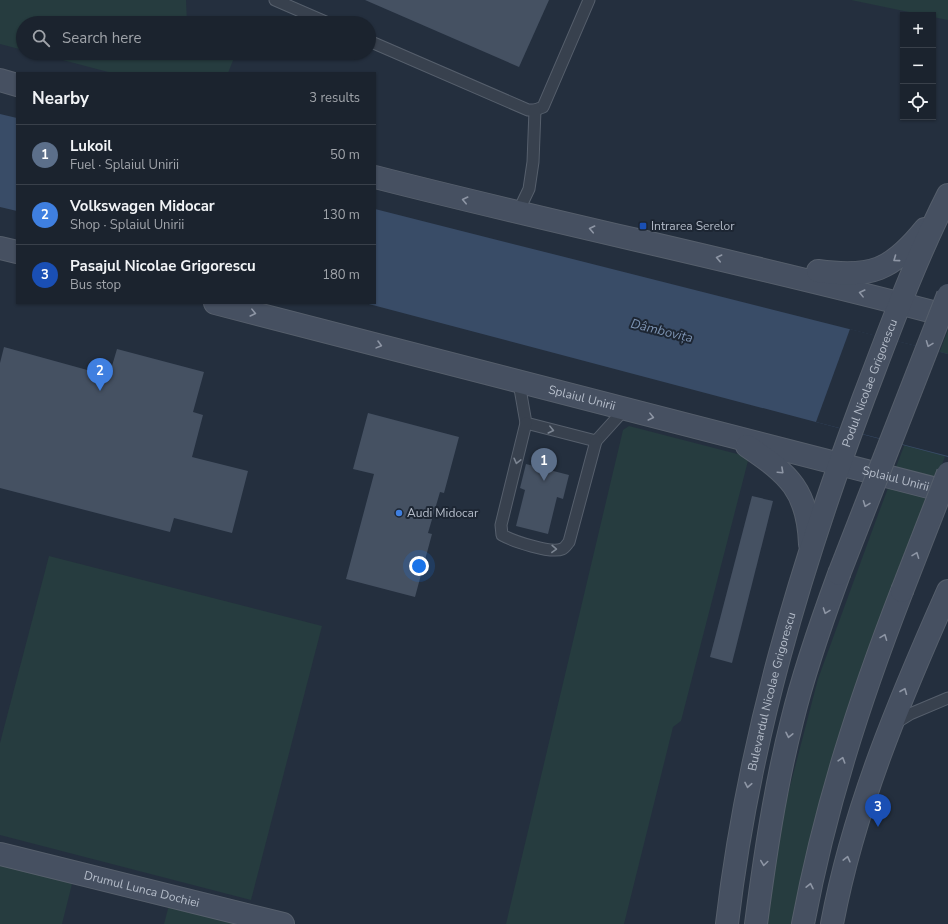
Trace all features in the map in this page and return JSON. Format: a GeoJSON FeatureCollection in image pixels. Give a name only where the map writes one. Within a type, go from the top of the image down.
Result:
{"type":"FeatureCollection","features":[{"type":"Feature","properties":{"kind":"main road"},"geometry":{"type":"LineString","coordinates":[[0,80],[16,85]]}},
{"type":"Feature","properties":{"kind":"main road"},"geometry":{"type":"LineString","coordinates":[[376,177],[756,267],[948,316]]}},
{"type":"Feature","properties":{"kind":"main road"},"geometry":{"type":"LineString","coordinates":[[756,267],[800,269],[841,274],[866,273],[878,269],[901,256],[944,202]]}},
{"type":"Feature","properties":{"kind":"main road","name":"Podul Nicolae Grigorescu"},"geometry":{"type":"LineString","coordinates":[[839,464],[900,303],[944,202]]}},
{"type":"Feature","properties":{"kind":"main road"},"geometry":{"type":"LineString","coordinates":[[0,248],[16,252]]}},
{"type":"Feature","properties":{"kind":"main road"},"geometry":{"type":"LineString","coordinates":[[756,924],[768,838],[791,723],[819,630],[839,574],[948,295]]}},
{"type":"Feature","properties":{"kind":"main road","name":"Splaiul Unirii"},"geometry":{"type":"LineString","coordinates":[[219,304],[624,410],[948,492]]}},
{"type":"Feature","properties":{"kind":"main road"},"geometry":{"type":"LineString","coordinates":[[738,439],[780,470],[791,481],[800,494],[810,531],[810,553]]}},
{"type":"Feature","properties":{"kind":"main road","name":"Bulevardul Nicolae Grigorescu"},"geometry":{"type":"LineString","coordinates":[[727,924],[739,833],[758,736],[776,665],[839,464]]}},
{"type":"Feature","properties":{"kind":"main road"},"geometry":{"type":"LineString","coordinates":[[803,924],[832,791],[869,677],[948,473]]}},
{"type":"Feature","properties":{"kind":"main road"},"geometry":{"type":"LineString","coordinates":[[832,924],[856,822],[890,727],[946,605]]}},
{"type":"Feature","properties":{"kind":"main road","name":"Drumul Lunca Dochiei"},"geometry":{"type":"LineString","coordinates":[[0,854],[283,924]]}},
{"type":"Feature","properties":{"kind":"lane"},"geometry":{"type":"LineString","coordinates":[[275,0],[312,16]]}},
{"type":"Feature","properties":{"kind":"lane"},"geometry":{"type":"LineString","coordinates":[[376,44],[528,110],[535,110],[543,107],[589,0]]}},
{"type":"Feature","properties":{"kind":"lane"},"geometry":{"type":"LineString","coordinates":[[518,212],[529,189],[534,162],[535,110]]}},
{"type":"Feature","properties":{"kind":"lane"},"geometry":{"type":"LineString","coordinates":[[519,382],[526,423],[501,525],[502,535],[511,540],[554,550],[563,549],[569,542],[596,441],[624,410]]}},
{"type":"Feature","properties":{"kind":"lane"},"geometry":{"type":"LineString","coordinates":[[526,423],[596,441]]}},
{"type":"Feature","properties":{"kind":"lane"},"geometry":{"type":"LineString","coordinates":[[890,727],[917,711],[948,698]]}},
{"type":"Feature","properties":{"kind":"green space"},"geometry":{"type":"Polygon","coordinates":[[[0,0],[186,0],[187,16],[16,16],[16,48],[0,44],[0,0]]]}},
{"type":"Feature","properties":{"kind":"green space"},"geometry":{"type":"Polygon","coordinates":[[[851,0],[948,0],[948,20],[936,18],[936,12],[909,12],[851,0]]]}},
{"type":"Feature","properties":{"kind":"green space"},"geometry":{"type":"Polygon","coordinates":[[[63,60],[233,60],[228,72],[108,72],[63,60]]]}},
{"type":"Feature","properties":{"kind":"green space"},"geometry":{"type":"Polygon","coordinates":[[[948,330],[948,449],[919,523],[793,924],[766,924],[783,813],[818,679],[948,330]]]}},
{"type":"Feature","properties":{"kind":"green space"},"geometry":{"type":"Polygon","coordinates":[[[629,426],[749,457],[681,721],[673,727],[624,924],[506,924],[623,430],[629,426]]]}},
{"type":"Feature","properties":{"kind":"green space"},"geometry":{"type":"Polygon","coordinates":[[[49,556],[322,626],[251,900],[0,835],[0,743],[49,556]]]}},
{"type":"Feature","properties":{"kind":"green space"},"geometry":{"type":"Polygon","coordinates":[[[0,861],[73,880],[62,924],[0,924],[0,861]]]}},
{"type":"Feature","properties":{"kind":"green space"},"geometry":{"type":"Polygon","coordinates":[[[169,905],[244,924],[164,924],[169,905]]]}},
{"type":"Feature","properties":{"kind":"water"},"geometry":{"type":"Polygon","coordinates":[[[0,114],[16,118],[16,211],[0,207],[0,114]]]}},
{"type":"Feature","properties":{"kind":"water","name":"Dâmbovița"},"geometry":{"type":"Polygon","coordinates":[[[376,209],[948,354],[948,457],[369,304],[376,304],[376,209]]]}},
{"type":"Feature","properties":{"kind":"pier"},"geometry":{"type":"Polygon","coordinates":[[[850,329],[948,354],[948,456],[816,422],[850,329]]]}},
{"type":"Feature","properties":{"kind":"building"},"geometry":{"type":"Polygon","coordinates":[[[365,0],[549,0],[519,67],[365,0]]]}},
{"type":"Feature","properties":{"kind":"building"},"geometry":{"type":"Polygon","coordinates":[[[4,347],[109,376],[117,349],[204,372],[193,412],[203,415],[192,457],[248,471],[232,533],[174,518],[170,532],[0,488],[0,363],[4,347]]]}},
{"type":"Feature","properties":{"kind":"building","name":"Audi Midocar"},"geometry":{"type":"Polygon","coordinates":[[[368,413],[459,437],[444,493],[440,492],[428,533],[432,534],[415,597],[346,579],[374,474],[353,469],[368,413]]]}},
{"type":"Feature","properties":{"kind":"building"},"geometry":{"type":"Polygon","coordinates":[[[526,464],[569,475],[563,499],[557,497],[548,534],[516,526],[525,490],[520,488],[526,464]]]}},
{"type":"Feature","properties":{"kind":"building"},"geometry":{"type":"Polygon","coordinates":[[[752,496],[773,501],[732,663],[710,657],[752,496]]]}},
{"type":"Feature","properties":{"kind":"place","name":"Intrarea Serelor"},"geometry":{"type":"Point","coordinates":[643,226]}},
{"type":"Feature","properties":{"kind":"place","name":"Volkswagen Midocar"},"geometry":{"type":"Point","coordinates":[100,391]}},
{"type":"Feature","properties":{"kind":"place","name":"Lukoil"},"geometry":{"type":"Point","coordinates":[544,481]}},
{"type":"Feature","properties":{"kind":"place","name":"Audi Midocar"},"geometry":{"type":"Point","coordinates":[399,513]}},
{"type":"Feature","properties":{"kind":"place","name":"Pasajul Nicolae Grigorescu"},"geometry":{"type":"Point","coordinates":[878,827]}}]}
